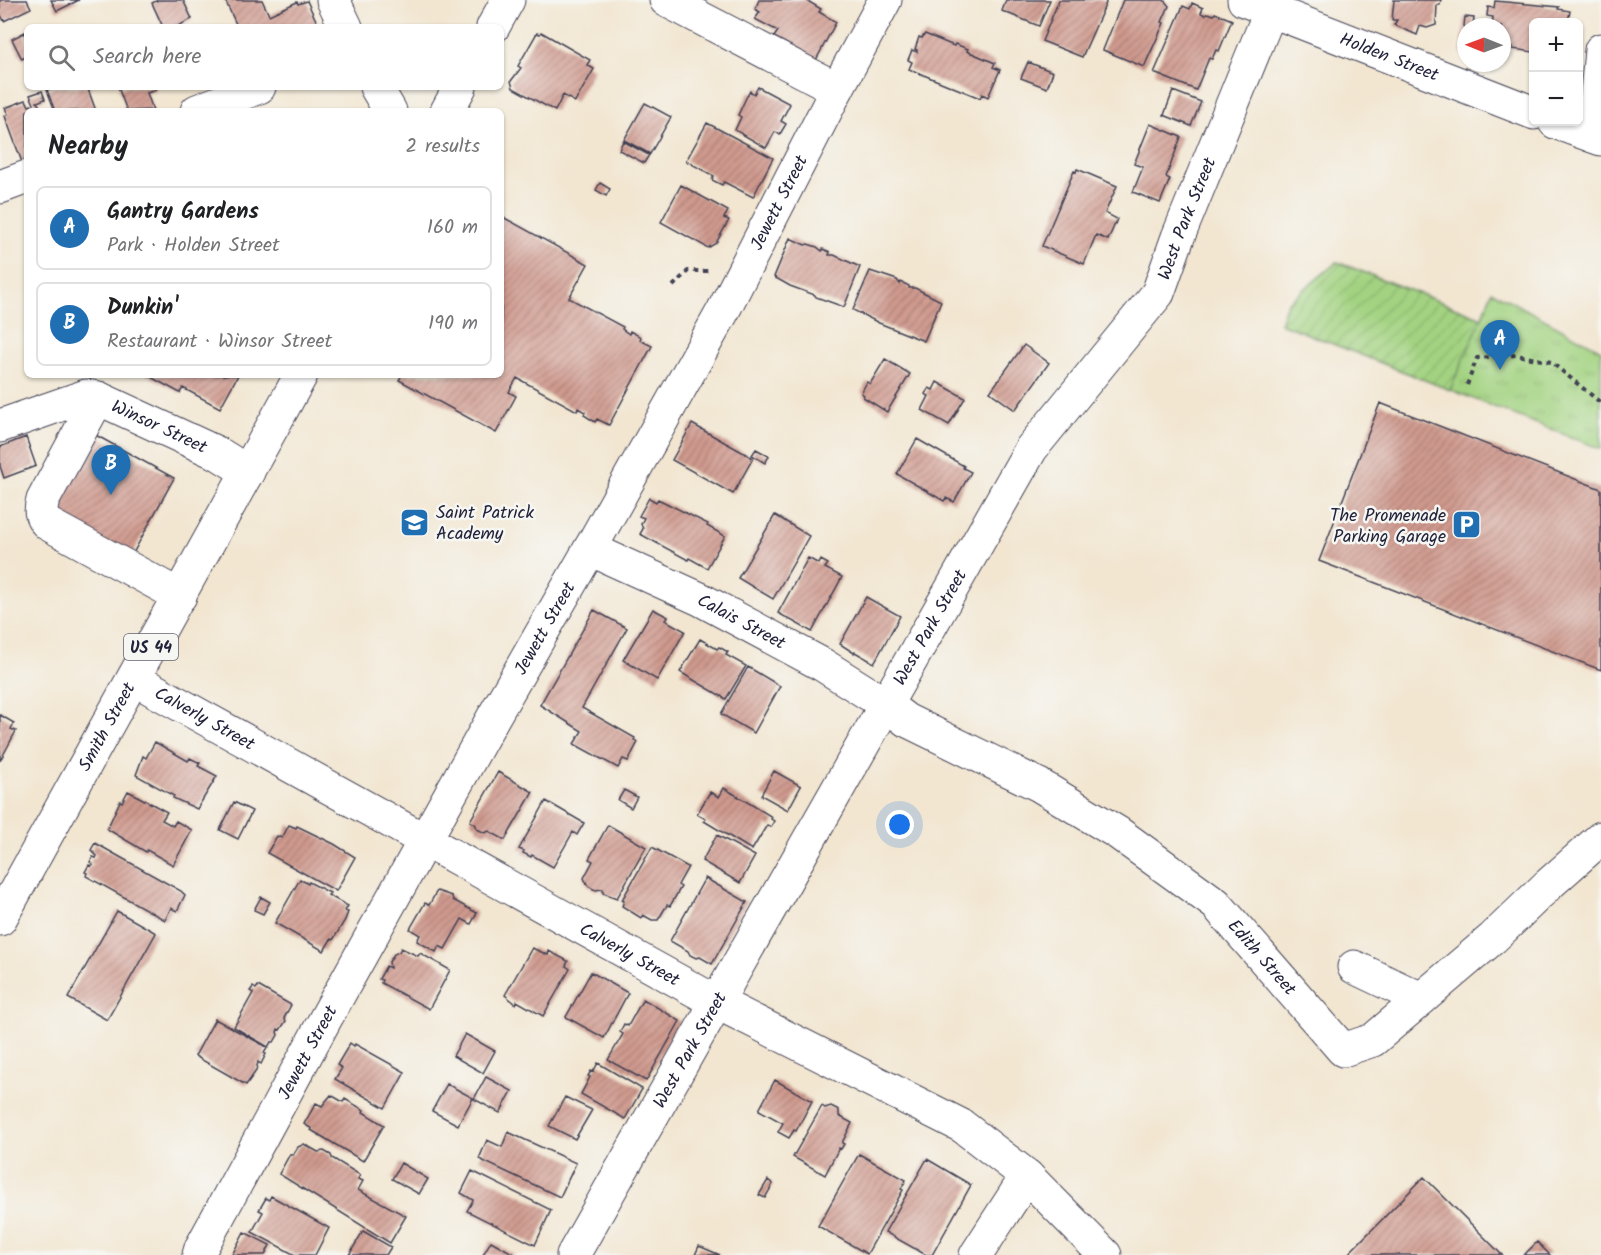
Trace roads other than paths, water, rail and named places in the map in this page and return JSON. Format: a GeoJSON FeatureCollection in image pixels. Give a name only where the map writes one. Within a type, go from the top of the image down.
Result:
{"type":"FeatureCollection","features":[{"type":"Feature","properties":{"kind":"street"},"geometry":{"type":"LineString","coordinates":[[333,0],[345,24]]}},
{"type":"Feature","properties":{"kind":"street"},"geometry":{"type":"LineString","coordinates":[[495,24],[508,0]]}},
{"type":"Feature","properties":{"kind":"street"},"geometry":{"type":"LineString","coordinates":[[666,0],[837,89]]}},
{"type":"Feature","properties":{"kind":"street","name":"Jewett Street"},"geometry":{"type":"LineString","coordinates":[[199,1255],[327,1016],[723,311],[885,0]]}},
{"type":"Feature","properties":{"kind":"street","name":"Holden Street"},"geometry":{"type":"LineString","coordinates":[[1262,4],[1529,111]]}},
{"type":"Feature","properties":{"kind":"street","name":"West Park Street"},"geometry":{"type":"LineString","coordinates":[[573,1255],[1031,449],[1158,293],[1262,4]]}},
{"type":"Feature","properties":{"kind":"street"},"geometry":{"type":"LineString","coordinates":[[1566,126],[1597,138],[1601,50]]}},
{"type":"Feature","properties":{"kind":"street"},"geometry":{"type":"LineString","coordinates":[[205,108],[251,90]]}},
{"type":"Feature","properties":{"kind":"street"},"geometry":{"type":"LineString","coordinates":[[378,90],[388,108]]}},
{"type":"Feature","properties":{"kind":"street"},"geometry":{"type":"LineString","coordinates":[[449,108],[458,90]]}},
{"type":"Feature","properties":{"kind":"street"},"geometry":{"type":"LineString","coordinates":[[0,187],[24,178]]}},
{"type":"Feature","properties":{"kind":"street","name":"Smith Street"},"geometry":{"type":"LineString","coordinates":[[0,919],[299,378]]}},
{"type":"Feature","properties":{"kind":"street","name":"Winsor Street"},"geometry":{"type":"LineString","coordinates":[[0,426],[86,396],[98,398],[219,454],[248,472]]}},
{"type":"Feature","properties":{"kind":"street"},"geometry":{"type":"LineString","coordinates":[[98,398],[43,500],[40,509],[42,518],[48,524],[180,596]]}},
{"type":"Feature","properties":{"kind":"street","name":"Calais Street"},"geometry":{"type":"LineString","coordinates":[[590,549],[700,599],[823,665],[885,704]]}},
{"type":"Feature","properties":{"kind":"street","name":"Calverly Street"},"geometry":{"type":"LineString","coordinates":[[134,679],[716,1002],[963,1126],[1027,1176],[1105,1255]]}},
{"type":"Feature","properties":{"kind":"street","name":"Edith Street"},"geometry":{"type":"LineString","coordinates":[[885,704],[906,720],[1039,784],[1118,833],[1216,904],[1343,1050],[1373,1040],[1493,938],[1601,838]]}},
{"type":"Feature","properties":{"kind":"street"},"geometry":{"type":"LineString","coordinates":[[1354,967],[1421,999]]}},
{"type":"Feature","properties":{"kind":"street"},"geometry":{"type":"LineString","coordinates":[[976,1255],[1027,1176]]}},
{"type":"Feature","properties":{"kind":"place","name":"Gantry Gardens"},"geometry":{"type":"Point","coordinates":[1500,370]}},
{"type":"Feature","properties":{"kind":"place","name":"Dunkin'"},"geometry":{"type":"Point","coordinates":[111,495]}},
{"type":"Feature","properties":{"kind":"place","name":"Saint Patrick Academy"},"geometry":{"type":"Point","coordinates":[415,522]}},
{"type":"Feature","properties":{"kind":"place","name":"The Promenade Parking Garage"},"geometry":{"type":"Point","coordinates":[1467,525]}}]}
